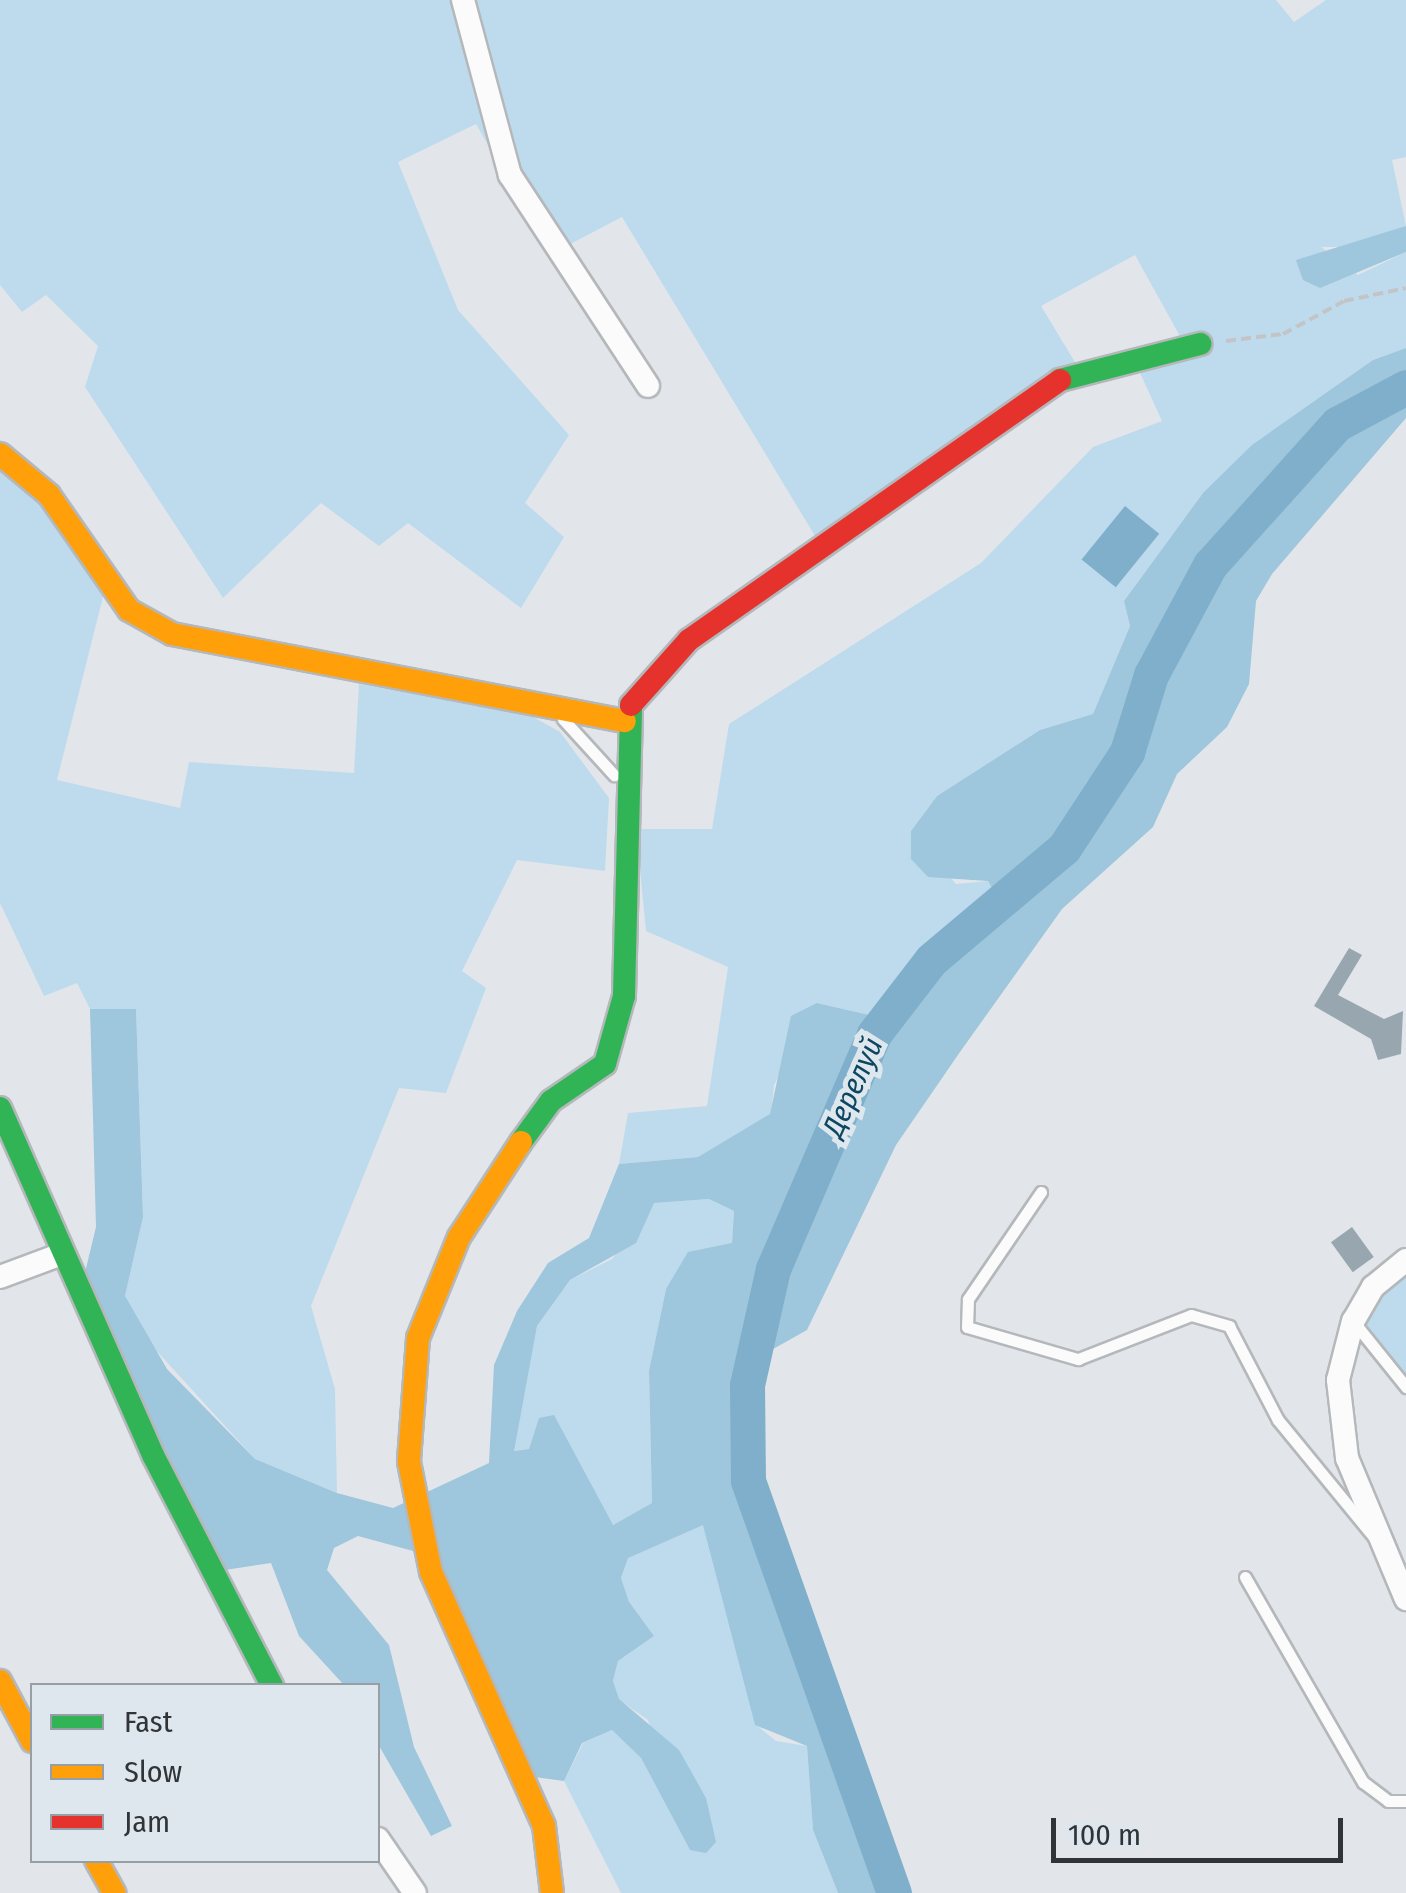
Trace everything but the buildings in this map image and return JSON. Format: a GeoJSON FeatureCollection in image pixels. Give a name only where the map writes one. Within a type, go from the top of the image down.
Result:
{"type":"FeatureCollection","features":[{"type":"Feature","properties":{"kind":"street"},"geometry":{"type":"LineString","coordinates":[[463,0],[510,175],[648,386]]}},
{"type":"Feature","properties":{"kind":"street"},"geometry":{"type":"LineString","coordinates":[[552,1893],[544,1826],[432,1572],[410,1462],[418,1338],[459,1237],[521,1142],[551,1100],[605,1064],[624,996],[625,720],[637,690],[690,640],[1056,382],[1200,344]]}},
{"type":"Feature","properties":{"kind":"street"},"geometry":{"type":"LineString","coordinates":[[0,454],[49,495],[129,610],[172,634],[625,720]]}},
{"type":"Feature","properties":{"kind":"street"},"geometry":{"type":"LineString","coordinates":[[0,1108],[59,1255],[271,1683]]}},
{"type":"Feature","properties":{"kind":"street"},"geometry":{"type":"LineString","coordinates":[[0,1277],[59,1255]]}},
{"type":"Feature","properties":{"kind":"street"},"geometry":{"type":"LineString","coordinates":[[1406,1260],[1373,1287],[1353,1321],[1338,1380],[1347,1458],[1406,1599]]}},
{"type":"Feature","properties":{"kind":"street"},"geometry":{"type":"LineString","coordinates":[[0,1681],[30,1738]]}},
{"type":"Feature","properties":{"kind":"street"},"geometry":{"type":"LineString","coordinates":[[380,1842],[415,1893]]}},
{"type":"Feature","properties":{"kind":"street"},"geometry":{"type":"LineString","coordinates":[[98,1863],[114,1893]]}},
{"type":"Feature","properties":{"kind":"lane"},"geometry":{"type":"LineString","coordinates":[[544,704],[608,763],[627,802]]}},
{"type":"Feature","properties":{"kind":"lane"},"geometry":{"type":"LineString","coordinates":[[1041,1192],[968,1299],[967,1327],[1078,1359],[1191,1315],[1229,1326],[1278,1420],[1383,1546]]}},
{"type":"Feature","properties":{"kind":"lane"},"geometry":{"type":"LineString","coordinates":[[1353,1321],[1406,1387]]}},
{"type":"Feature","properties":{"kind":"lane"},"geometry":{"type":"LineString","coordinates":[[1244,1577],[1363,1782],[1388,1800],[1406,1801]]}},
{"type":"Feature","properties":{"kind":"path"},"geometry":{"type":"LineString","coordinates":[[1200,344],[1283,334],[1344,301],[1406,288]]}},
{"type":"Feature","properties":{"kind":"shaded area"},"geometry":{"type":"Polygon","coordinates":[[[0,0],[1276,0],[1294,22],[1326,0],[1406,0],[1406,157],[1392,160],[1406,226],[1360,247],[1321,247],[1358,275],[1406,252],[1406,348],[1373,360],[1203,493],[1124,601],[1130,626],[1093,714],[1040,730],[937,796],[911,831],[956,884],[988,881],[1002,906],[916,998],[891,1020],[817,1003],[774,1085],[771,1114],[698,1157],[619,1164],[628,1113],[707,1106],[728,967],[646,931],[636,829],[712,829],[729,724],[981,563],[1093,447],[1162,421],[1130,351],[1181,338],[1135,255],[1041,306],[1087,382],[1053,394],[829,559],[622,217],[551,254],[476,124],[398,162],[458,310],[569,435],[525,503],[564,537],[521,608],[408,523],[379,546],[321,503],[223,598],[85,387],[98,346],[46,295],[22,312],[0,285],[0,0]]]}},
{"type":"Feature","properties":{"kind":"shaded area"},"geometry":{"type":"Polygon","coordinates":[[[1406,226],[1406,252],[1320,288],[1303,280],[1296,260],[1406,226]]]}},
{"type":"Feature","properties":{"kind":"shaded area"},"geometry":{"type":"Polygon","coordinates":[[[1406,348],[1406,418],[1272,574],[1256,601],[1249,684],[1227,727],[1177,774],[1153,827],[1062,909],[960,1052],[896,1145],[807,1330],[748,1363],[737,1471],[884,1893],[838,1893],[813,1830],[807,1746],[755,1725],[703,1525],[628,1558],[621,1578],[629,1602],[654,1636],[618,1661],[613,1681],[619,1699],[679,1750],[706,1798],[716,1842],[706,1853],[690,1850],[641,1758],[612,1730],[582,1743],[564,1781],[527,1776],[435,1557],[358,1536],[334,1548],[327,1570],[389,1645],[414,1747],[452,1826],[431,1836],[380,1747],[380,1683],[342,1683],[299,1636],[271,1563],[225,1570],[82,1285],[96,1227],[90,1009],[136,1009],[143,1217],[125,1296],[167,1369],[255,1459],[337,1493],[393,1508],[489,1463],[494,1365],[517,1311],[548,1263],[589,1238],[619,1164],[698,1157],[770,1114],[791,1016],[817,1003],[891,1020],[1002,906],[988,881],[928,877],[911,859],[911,831],[937,796],[1040,730],[1093,714],[1130,626],[1124,601],[1203,493],[1252,445],[1373,360],[1406,348]],[[709,1199],[654,1203],[636,1243],[570,1280],[537,1326],[514,1451],[529,1449],[539,1418],[554,1415],[613,1525],[652,1503],[649,1371],[666,1289],[688,1252],[732,1243],[734,1211],[709,1199]]]}},
{"type":"Feature","properties":{"kind":"shaded area"},"geometry":{"type":"Polygon","coordinates":[[[0,439],[109,573],[57,780],[180,808],[189,762],[354,773],[359,684],[530,715],[560,732],[609,798],[605,871],[517,860],[462,971],[486,988],[446,1093],[399,1088],[311,1306],[335,1389],[337,1493],[255,1459],[134,1326],[125,1296],[143,1217],[136,1009],[90,1009],[77,983],[44,996],[0,903],[0,439]]]}},
{"type":"Feature","properties":{"kind":"shaded area"},"geometry":{"type":"Polygon","coordinates":[[[1125,506],[1159,534],[1116,587],[1082,560],[1125,506]]]}},
{"type":"Feature","properties":{"kind":"shaded area"},"geometry":{"type":"Polygon","coordinates":[[[709,1199],[734,1211],[732,1244],[666,1289],[649,1371],[652,1503],[613,1525],[539,1419],[529,1449],[513,1451],[537,1326],[570,1280],[612,1259],[654,1203],[709,1199]]]}},
{"type":"Feature","properties":{"kind":"shaded area"},"geometry":{"type":"Polygon","coordinates":[[[1406,1269],[1406,1382],[1364,1328],[1380,1290],[1406,1269]]]}},
{"type":"Feature","properties":{"kind":"shaded area"},"geometry":{"type":"Polygon","coordinates":[[[690,1524],[704,1525],[755,1724],[776,1741],[807,1746],[813,1830],[838,1893],[621,1893],[564,1781],[583,1743],[612,1730],[641,1758],[690,1850],[648,1720],[618,1699],[613,1681],[618,1661],[654,1636],[629,1603],[621,1578],[628,1557],[690,1524]]]}},
{"type":"Feature","properties":{"kind":"waterway","name":"Дерелуй"},"geometry":{"type":"LineString","coordinates":[[894,1893],[748,1481],[747,1385],[773,1269],[874,1034],[931,960],[1064,848],[1127,752],[1151,675],[1210,565],[1337,424],[1406,387]]}},
{"type":"Feature","properties":{"kind":"traffic: fast"},"geometry":{"type":"LineString","coordinates":[[1060,380],[1200,344]]}},
{"type":"Feature","properties":{"kind":"traffic: fast"},"geometry":{"type":"LineString","coordinates":[[521,1142],[551,1101],[605,1064],[624,996],[631,705]]}},
{"type":"Feature","properties":{"kind":"traffic: fast"},"geometry":{"type":"LineString","coordinates":[[0,1108],[154,1457],[270,1683]]}},
{"type":"Feature","properties":{"kind":"traffic: slow"},"geometry":{"type":"LineString","coordinates":[[0,454],[49,495],[129,610],[172,634],[625,721]]}},
{"type":"Feature","properties":{"kind":"traffic: slow"},"geometry":{"type":"LineString","coordinates":[[521,1142],[459,1237],[418,1338],[409,1462],[431,1572],[544,1826],[552,1893]]}},
{"type":"Feature","properties":{"kind":"traffic: slow"},"geometry":{"type":"LineString","coordinates":[[0,1681],[30,1737]]}},
{"type":"Feature","properties":{"kind":"traffic: slow"},"geometry":{"type":"LineString","coordinates":[[98,1863],[114,1893]]}},
{"type":"Feature","properties":{"kind":"traffic: jam"},"geometry":{"type":"LineString","coordinates":[[631,705],[689,640],[1060,380]]}}]}
